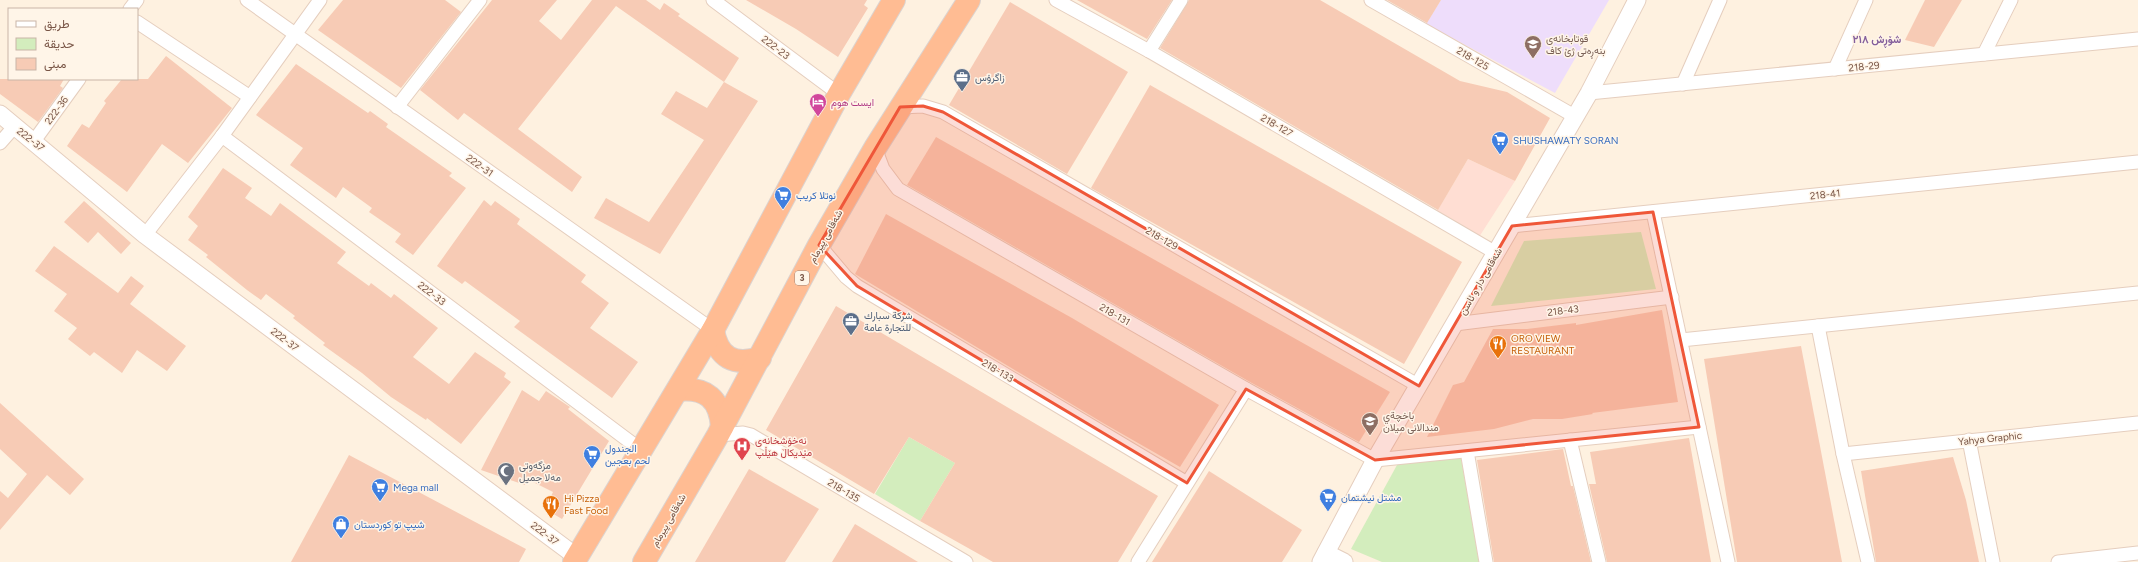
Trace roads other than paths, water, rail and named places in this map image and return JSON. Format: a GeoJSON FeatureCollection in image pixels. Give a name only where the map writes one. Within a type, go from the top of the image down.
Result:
{"type":"FeatureCollection","features":[{"type":"Feature","properties":{"kind":"highway"},"geometry":{"type":"LineString","coordinates":[[575,559],[713,330],[839,94],[894,0]]}},
{"type":"Feature","properties":{"kind":"highway","name":"شەقامی پیرمام"},"geometry":{"type":"LineString","coordinates":[[644,562],[720,431],[819,245],[875,148],[969,0]]}},
{"type":"Feature","properties":{"kind":"highway"},"geometry":{"type":"LineString","coordinates":[[713,330],[716,343],[723,354],[734,360],[747,362],[760,358]]}},
{"type":"Feature","properties":{"kind":"highway"},"geometry":{"type":"LineString","coordinates":[[678,390],[691,389],[705,392],[715,401],[721,414],[720,431]]}},
{"type":"Feature","properties":{"kind":"street"},"geometry":{"type":"LineString","coordinates":[[131,8],[137,0]]}},
{"type":"Feature","properties":{"kind":"street","name":"222-31"},"geometry":{"type":"LineString","coordinates":[[247,0],[713,330]]}},
{"type":"Feature","properties":{"kind":"street"},"geometry":{"type":"LineString","coordinates":[[145,235],[222,136],[294,34],[320,0]]}},
{"type":"Feature","properties":{"kind":"street"},"geometry":{"type":"LineString","coordinates":[[397,106],[480,0]]}},
{"type":"Feature","properties":{"kind":"street","name":"222-23"},"geometry":{"type":"LineString","coordinates":[[714,0],[839,94]]}},
{"type":"Feature","properties":{"kind":"street","name":"218-127"},"geometry":{"type":"LineString","coordinates":[[1056,0],[1149,51],[1496,253]]}},
{"type":"Feature","properties":{"kind":"street"},"geometry":{"type":"LineString","coordinates":[[1149,51],[1181,0]]}},
{"type":"Feature","properties":{"kind":"street","name":"218-125"},"geometry":{"type":"LineString","coordinates":[[1371,0],[1576,117]]}},
{"type":"Feature","properties":{"kind":"street","name":"شەقامی دار و ئاسن"},"geometry":{"type":"LineString","coordinates":[[1323,557],[1375,460],[1576,117],[1637,0]]}},
{"type":"Feature","properties":{"kind":"street"},"geometry":{"type":"LineString","coordinates":[[1683,84],[1720,0]]}},
{"type":"Feature","properties":{"kind":"street"},"geometry":{"type":"LineString","coordinates":[[1835,69],[1866,0]]}},
{"type":"Feature","properties":{"kind":"street"},"geometry":{"type":"LineString","coordinates":[[1984,54],[2011,0]]}},
{"type":"Feature","properties":{"kind":"street"},"geometry":{"type":"LineString","coordinates":[[138,23],[250,96]]}},
{"type":"Feature","properties":{"kind":"street","name":"218-29"},"geometry":{"type":"LineString","coordinates":[[1589,93],[2138,39]]}},
{"type":"Feature","properties":{"kind":"street","name":"222-36"},"geometry":{"type":"LineString","coordinates":[[34,141],[78,80]]}},
{"type":"Feature","properties":{"kind":"street","name":"218-129"},"geometry":{"type":"LineString","coordinates":[[900,107],[923,106],[943,112],[1419,386]]}},
{"type":"Feature","properties":{"kind":"street","name":"222-37"},"geometry":{"type":"LineString","coordinates":[[0,114],[145,235],[575,559]]}},
{"type":"Feature","properties":{"kind":"street"},"geometry":{"type":"LineString","coordinates":[[0,143],[14,127]]}},
{"type":"Feature","properties":{"kind":"street","name":"222-33"},"geometry":{"type":"LineString","coordinates":[[222,136],[641,450]]}},
{"type":"Feature","properties":{"kind":"street","name":"218-131"},"geometry":{"type":"LineString","coordinates":[[875,148],[883,169],[898,188],[1246,389],[1375,460]]}},
{"type":"Feature","properties":{"kind":"street","name":"218-41"},"geometry":{"type":"LineString","coordinates":[[1512,226],[2138,162]]}},
{"type":"Feature","properties":{"kind":"street"},"geometry":{"type":"LineString","coordinates":[[1653,212],[1728,562]]}},
{"type":"Feature","properties":{"kind":"street","name":"218-133"},"geometry":{"type":"LineString","coordinates":[[819,245],[846,277],[857,286],[1187,483]]}},
{"type":"Feature","properties":{"kind":"street"},"geometry":{"type":"LineString","coordinates":[[1680,340],[2138,293]]}},
{"type":"Feature","properties":{"kind":"street","name":"218-43"},"geometry":{"type":"LineString","coordinates":[[1455,324],[1672,297]]}},
{"type":"Feature","properties":{"kind":"street"},"geometry":{"type":"LineString","coordinates":[[1818,326],[1843,454],[1868,562]]}},
{"type":"Feature","properties":{"kind":"street"},"geometry":{"type":"LineString","coordinates":[[1138,562],[1246,389]]}},
{"type":"Feature","properties":{"kind":"street","name":"Yahya Graphic"},"geometry":{"type":"LineString","coordinates":[[1843,454],[2138,423]]}},
{"type":"Feature","properties":{"kind":"street"},"geometry":{"type":"LineString","coordinates":[[1375,460],[1699,427]]}},
{"type":"Feature","properties":{"kind":"street","name":"218-135"},"geometry":{"type":"LineString","coordinates":[[720,431],[743,432],[751,434],[966,562]]}},
{"type":"Feature","properties":{"kind":"street"},"geometry":{"type":"LineString","coordinates":[[1570,440],[1599,562]]}},
{"type":"Feature","properties":{"kind":"street"},"geometry":{"type":"LineString","coordinates":[[1969,440],[1993,562]]}},
{"type":"Feature","properties":{"kind":"street"},"geometry":{"type":"LineString","coordinates":[[1467,451],[1486,562]]}},
{"type":"Feature","properties":{"kind":"street"},"geometry":{"type":"LineString","coordinates":[[2058,562],[2138,553]]}},
{"type":"Feature","properties":{"kind":"street"},"geometry":{"type":"LineString","coordinates":[[1323,557],[1344,562]]}},
{"type":"Feature","properties":{"kind":"place","name":"قوتابخانەی بنەڕەتی ژێ کاف"},"geometry":{"type":"Point","coordinates":[1533,59]}},
{"type":"Feature","properties":{"kind":"place","name":"زاگرۆس"},"geometry":{"type":"Point","coordinates":[962,92]}},
{"type":"Feature","properties":{"kind":"place","name":"ايست هوم"},"geometry":{"type":"Point","coordinates":[818,117]}},
{"type":"Feature","properties":{"kind":"place","name":"SHUSHAWATY SORAN"},"geometry":{"type":"Point","coordinates":[1500,155]}},
{"type":"Feature","properties":{"kind":"place","name":"نوتلا كريب"},"geometry":{"type":"Point","coordinates":[783,210]}},
{"type":"Feature","properties":{"kind":"place","name":"شركة سبارك للتجارة عامة"},"geometry":{"type":"Point","coordinates":[851,336]}},
{"type":"Feature","properties":{"kind":"place","name":"ORO VIEW RESTAURANT"},"geometry":{"type":"Point","coordinates":[1498,359]}},
{"type":"Feature","properties":{"kind":"place","name":"باخچةي مندالانى ميلان"},"geometry":{"type":"Point","coordinates":[1370,436]}},
{"type":"Feature","properties":{"kind":"place","name":"نەخۆشخانەی مێدیکاڵ هێڵپ"},"geometry":{"type":"Point","coordinates":[742,461]}},
{"type":"Feature","properties":{"kind":"place","name":"الجندول لحم بعجين"},"geometry":{"type":"Point","coordinates":[592,469]}},
{"type":"Feature","properties":{"kind":"place","name":"مزگەوتی مەلا جمیل"},"geometry":{"type":"Point","coordinates":[506,486]}},
{"type":"Feature","properties":{"kind":"place","name":"Mega mall"},"geometry":{"type":"Point","coordinates":[380,502]}},
{"type":"Feature","properties":{"kind":"place","name":"مشتل نيشتمان"},"geometry":{"type":"Point","coordinates":[1328,512]}},
{"type":"Feature","properties":{"kind":"place","name":"Hi Pizza Fast Food"},"geometry":{"type":"Point","coordinates":[551,519]}},
{"type":"Feature","properties":{"kind":"place","name":"شيپ تو كوردستان"},"geometry":{"type":"Point","coordinates":[341,539]}},
{"type":"Feature","properties":{"kind":"district","name":"شۆڕش ٢١٨"},"geometry":{"type":"Point","coordinates":[1877,39]}}]}
